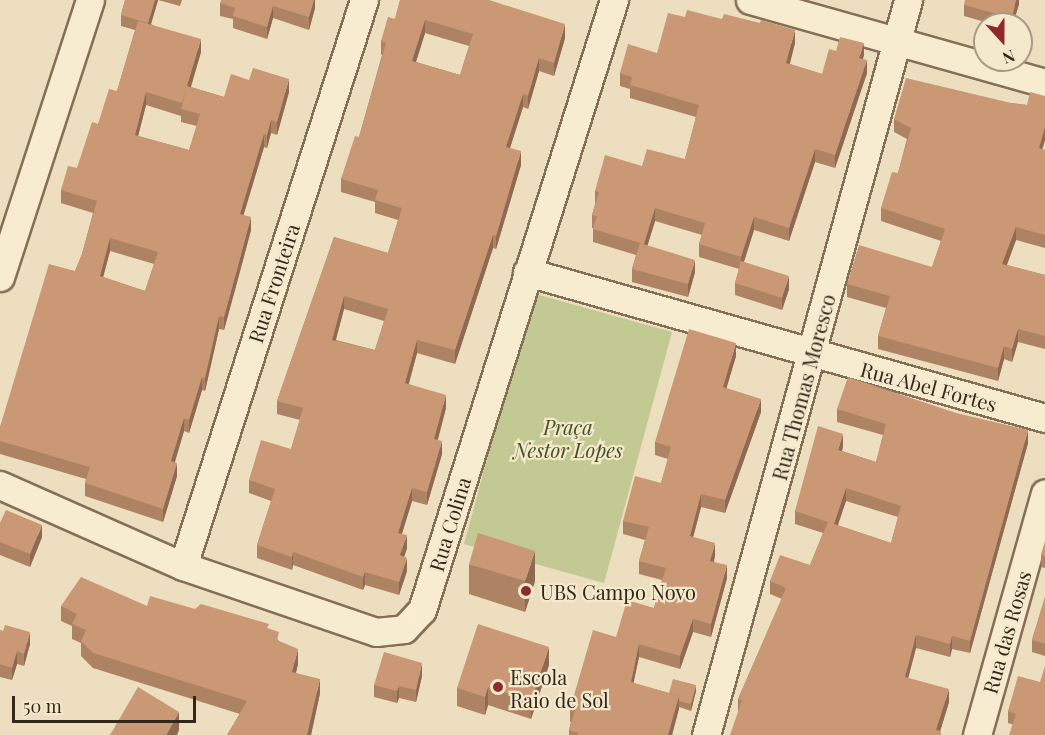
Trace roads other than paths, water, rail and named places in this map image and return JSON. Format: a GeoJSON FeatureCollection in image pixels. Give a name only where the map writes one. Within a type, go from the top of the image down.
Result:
{"type":"FeatureCollection","features":[{"type":"Feature","properties":{"kind":"street"},"geometry":{"type":"LineString","coordinates":[[0,277],[90,0]]}},
{"type":"Feature","properties":{"kind":"street","name":"Rua Fronteira"},"geometry":{"type":"LineString","coordinates":[[183,566],[364,0]]}},
{"type":"Feature","properties":{"kind":"street","name":"Rua Colina"},"geometry":{"type":"LineString","coordinates":[[0,485],[183,566],[376,632],[404,629],[422,610],[614,0]]}},
{"type":"Feature","properties":{"kind":"street"},"geometry":{"type":"LineString","coordinates":[[750,0],[898,39],[1045,83]]}},
{"type":"Feature","properties":{"kind":"street","name":"Rua Thomas Moresco"},"geometry":{"type":"LineString","coordinates":[[706,735],[813,354],[908,0]]}},
{"type":"Feature","properties":{"kind":"street","name":"Rua Abel Fortes"},"geometry":{"type":"LineString","coordinates":[[527,272],[1045,418]]}},
{"type":"Feature","properties":{"kind":"street","name":"Rua das Rosas"},"geometry":{"type":"LineString","coordinates":[[977,735],[1045,493]]}},
{"type":"Feature","properties":{"kind":"place","name":"UBS Campo Novo"},"geometry":{"type":"Point","coordinates":[526,591]}},
{"type":"Feature","properties":{"kind":"place","name":"Escola Raio de Sol"},"geometry":{"type":"Point","coordinates":[498,687]}},
{"type":"Feature","properties":{"kind":"park label","name":"Praça Nestor Lopes"},"geometry":{"type":"Point","coordinates":[568,438]}}]}
